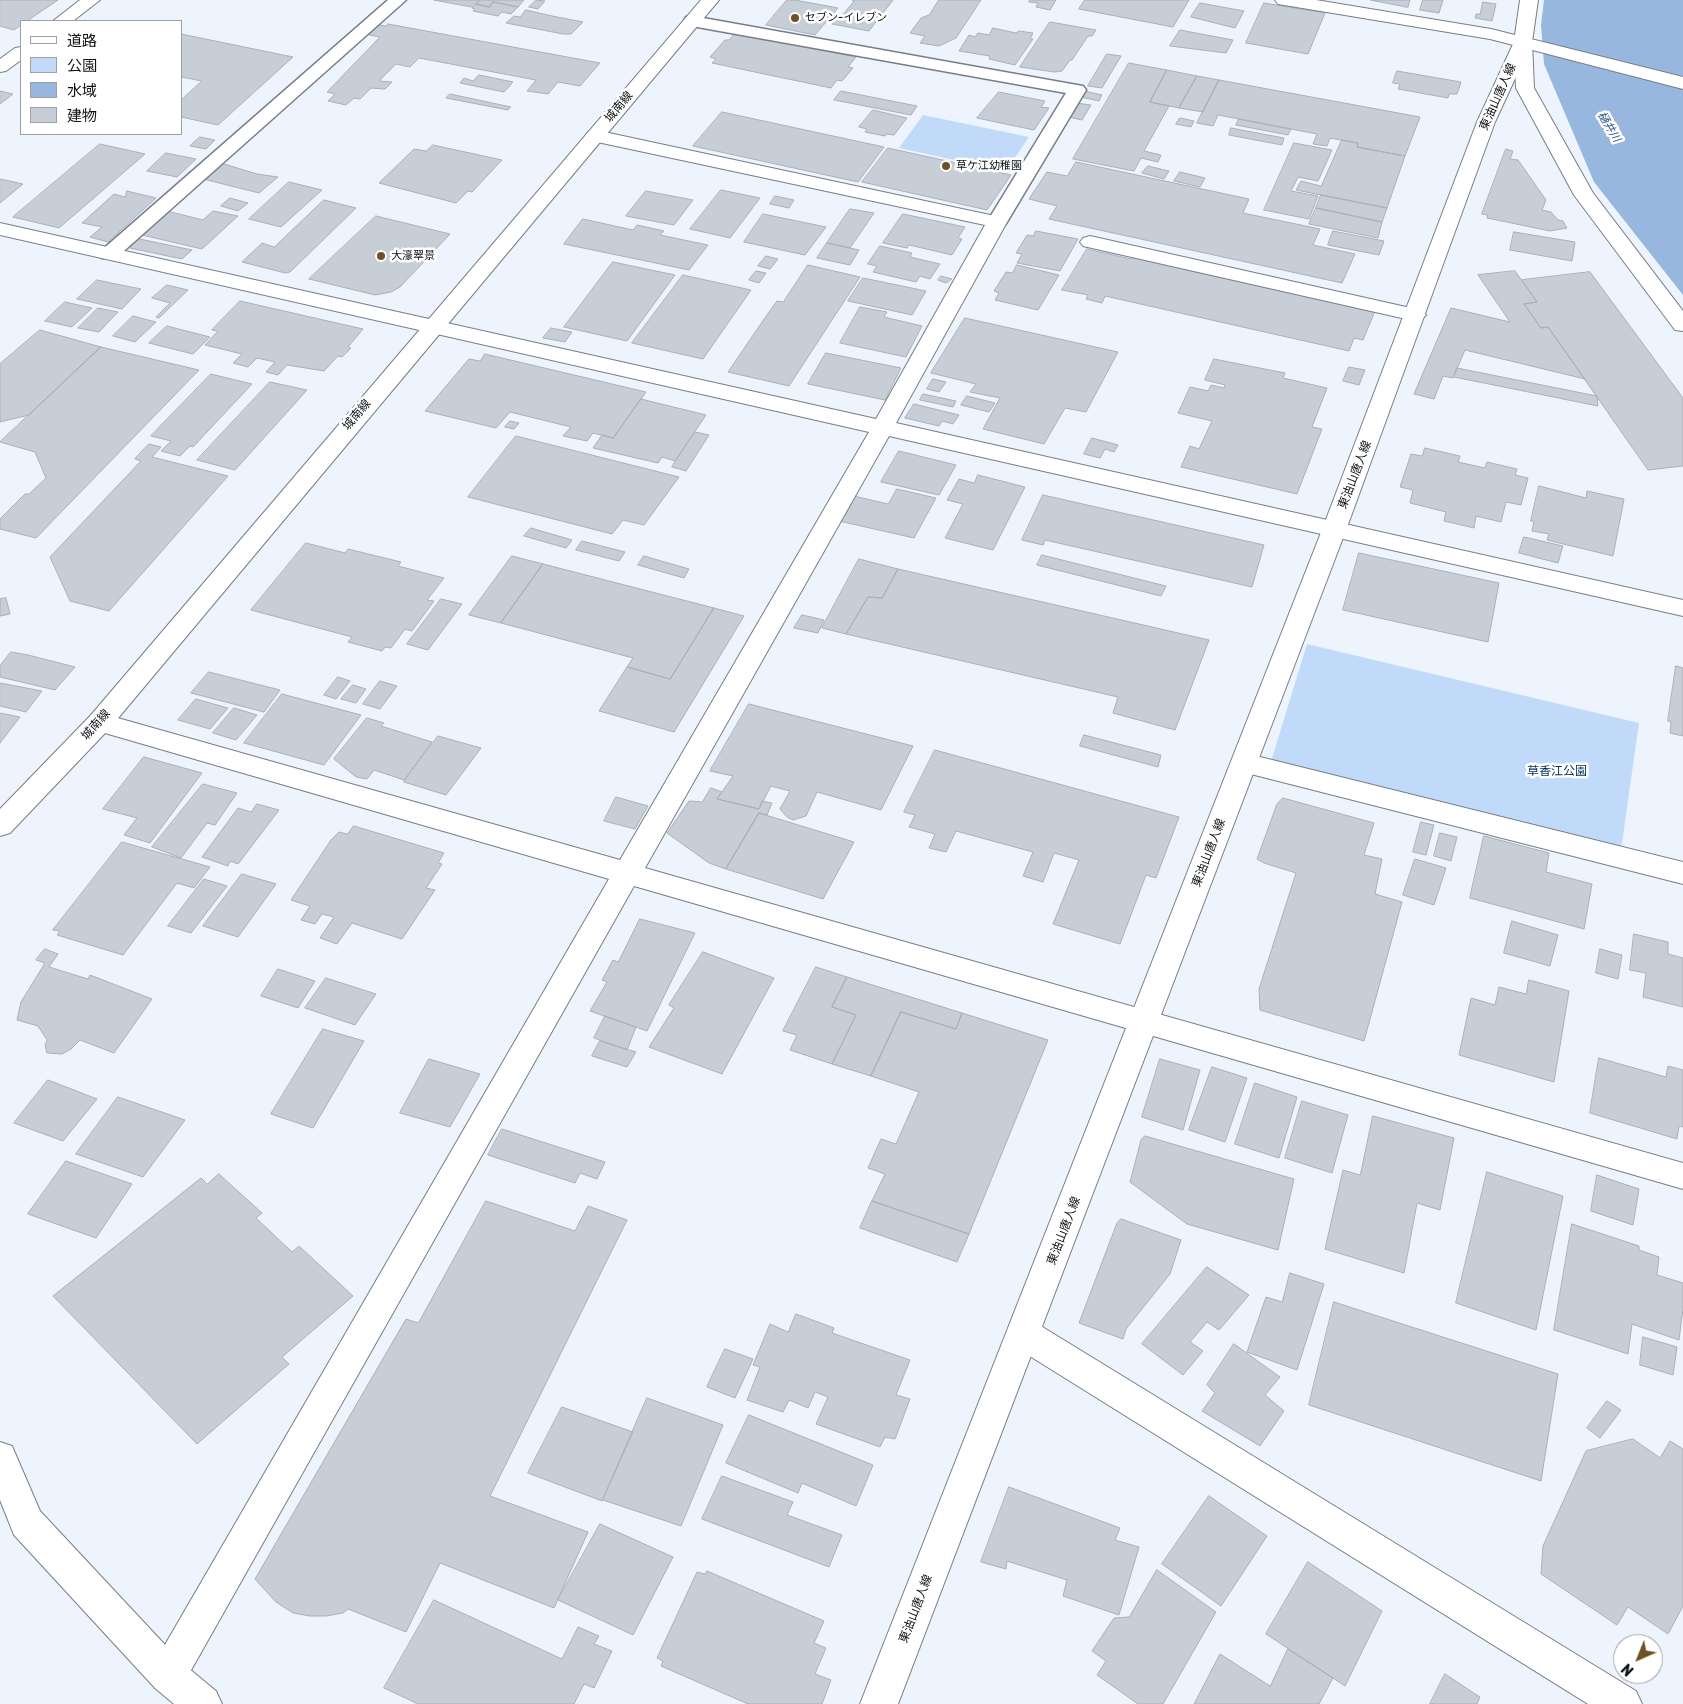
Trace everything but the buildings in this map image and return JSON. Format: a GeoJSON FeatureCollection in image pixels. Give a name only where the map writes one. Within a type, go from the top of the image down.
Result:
{"type":"FeatureCollection","features":[{"type":"Feature","properties":{"kind":"street"},"geometry":{"type":"LineString","coordinates":[[63,20],[91,0]]}},
{"type":"Feature","properties":{"kind":"street","name":"城南線"},"geometry":{"type":"LineString","coordinates":[[0,826],[100,722],[432,326],[710,0]]}},
{"type":"Feature","properties":{"kind":"street"},"geometry":{"type":"LineString","coordinates":[[1284,0],[1491,34],[1683,83]]}},
{"type":"Feature","properties":{"kind":"street","name":"東油山唐人線"},"geometry":{"type":"LineString","coordinates":[[879,1704],[1334,530],[1486,122],[1531,44],[1529,0]]}},
{"type":"Feature","properties":{"kind":"street"},"geometry":{"type":"LineString","coordinates":[[1531,44],[1525,88],[1584,195],[1683,325]]}},
{"type":"Feature","properties":{"kind":"street"},"geometry":{"type":"LineString","coordinates":[[0,67],[20,53]]}},
{"type":"Feature","properties":{"kind":"street"},"geometry":{"type":"LineString","coordinates":[[168,1675],[882,428],[997,222],[595,136]]}},
{"type":"Feature","properties":{"kind":"street"},"geometry":{"type":"LineString","coordinates":[[0,230],[1683,608]]}},
{"type":"Feature","properties":{"kind":"street"},"geometry":{"type":"LineString","coordinates":[[1090,242],[1415,315]]}},
{"type":"Feature","properties":{"kind":"street"},"geometry":{"type":"LineString","coordinates":[[100,722],[1683,1176]]}},
{"type":"Feature","properties":{"kind":"street"},"geometry":{"type":"LineString","coordinates":[[1244,763],[1683,873]]}},
{"type":"Feature","properties":{"kind":"street"},"geometry":{"type":"LineString","coordinates":[[1024,1334],[1623,1704]]}},
{"type":"Feature","properties":{"kind":"street"},"geometry":{"type":"LineString","coordinates":[[0,1458],[27,1523],[168,1675],[203,1704]]}},
{"type":"Feature","properties":{"kind":"lane"},"geometry":{"type":"LineString","coordinates":[[109,254],[398,0]]}},
{"type":"Feature","properties":{"kind":"lane"},"geometry":{"type":"LineString","coordinates":[[692,21],[1077,90],[997,222]]}},
{"type":"Feature","properties":{"kind":"green space"},"geometry":{"type":"Polygon","coordinates":[[[923,115],[1029,137],[1006,171],[899,148],[923,115]]]}},
{"type":"Feature","properties":{"kind":"green space","name":"草香江公園"},"geometry":{"type":"Polygon","coordinates":[[[1307,644],[1639,723],[1620,857],[1269,768],[1307,644]]]}},
{"type":"Feature","properties":{"kind":"water","name":"樋井川"},"geometry":{"type":"Polygon","coordinates":[[[1544,0],[1683,0],[1683,295],[1594,182],[1544,64],[1541,25],[1544,0]]]}},
{"type":"Feature","properties":{"kind":"place","name":"セブン-イレブン"},"geometry":{"type":"Point","coordinates":[795,18]}},
{"type":"Feature","properties":{"kind":"place","name":"草ケ江幼稚園"},"geometry":{"type":"Point","coordinates":[946,166]}},
{"type":"Feature","properties":{"kind":"place","name":"大濠翠景"},"geometry":{"type":"Point","coordinates":[381,256]}}]}
